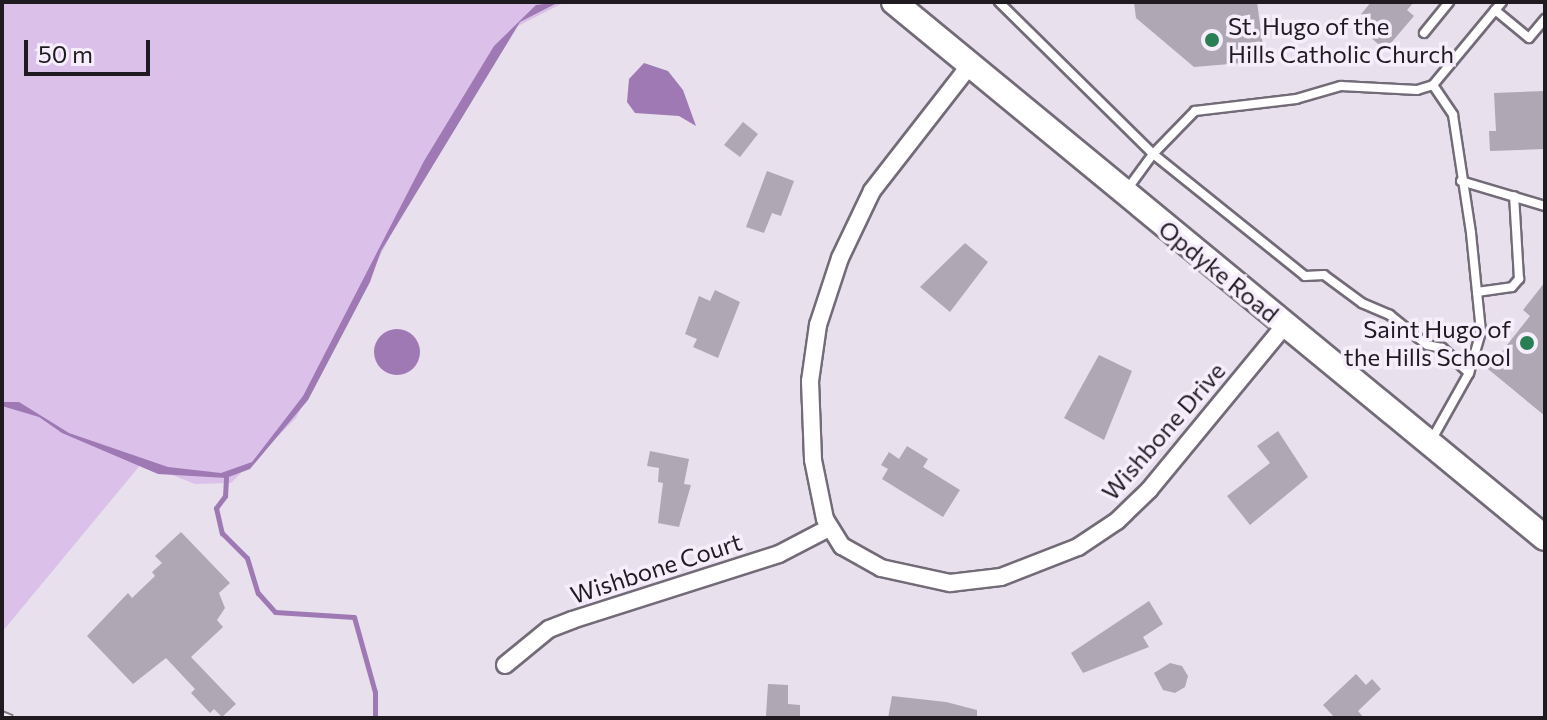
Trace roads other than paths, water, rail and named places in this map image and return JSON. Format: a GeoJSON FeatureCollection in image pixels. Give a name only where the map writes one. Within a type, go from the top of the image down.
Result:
{"type":"FeatureCollection","features":[{"type":"Feature","properties":{"kind":"main road","name":"Opdyke Road"},"geometry":{"type":"LineString","coordinates":[[897,3],[1545,538]]}},
{"type":"Feature","properties":{"kind":"street","name":"Wishbone Drive"},"geometry":{"type":"LineString","coordinates":[[970,65],[872,191],[823,306],[812,360],[810,418],[816,487],[829,528],[865,562],[930,581],[980,581],[1057,557],[1098,535],[1134,505],[1285,325]]}},
{"type":"Feature","properties":{"kind":"street","name":"Wishbone Court"},"geometry":{"type":"LineString","coordinates":[[505,665],[560,624],[779,554],[829,528]]}},
{"type":"Feature","properties":{"kind":"lane"},"geometry":{"type":"LineString","coordinates":[[999,2],[1153,154],[1305,276],[1324,275],[1362,303],[1390,315],[1427,345],[1442,348],[1469,373]]}},
{"type":"Feature","properties":{"kind":"lane"},"geometry":{"type":"LineString","coordinates":[[1424,33],[1449,2]]}},
{"type":"Feature","properties":{"kind":"lane"},"geometry":{"type":"LineString","coordinates":[[1124,193],[1153,154],[1195,111],[1296,99],[1341,86],[1417,90],[1433,85],[1498,6],[1529,38],[1545,19]]}},
{"type":"Feature","properties":{"kind":"lane"},"geometry":{"type":"LineString","coordinates":[[1430,443],[1469,373],[1481,343],[1453,115],[1433,85]]}},
{"type":"Feature","properties":{"kind":"lane"},"geometry":{"type":"LineString","coordinates":[[1461,181],[1545,206]]}},
{"type":"Feature","properties":{"kind":"lane"},"geometry":{"type":"LineString","coordinates":[[1477,292],[1512,287],[1519,279],[1514,196]]}},
{"type":"Feature","properties":{"kind":"waterway"},"geometry":{"type":"LineString","coordinates":[[226,478],[225,496],[216,508],[222,533],[247,558],[258,593],[275,612],[354,617],[375,692],[375,718]]}},
{"type":"Feature","properties":{"kind":"railway"},"geometry":{"type":"LineString","coordinates":[[2,714],[12,718]]}},
{"type":"Feature","properties":{"kind":"place","name":"St. Hugo of the Hills Catholic Church"},"geometry":{"type":"Point","coordinates":[1212,40]}},
{"type":"Feature","properties":{"kind":"place","name":"Saint Hugo of the Hills School"},"geometry":{"type":"Point","coordinates":[1527,343]}}]}
